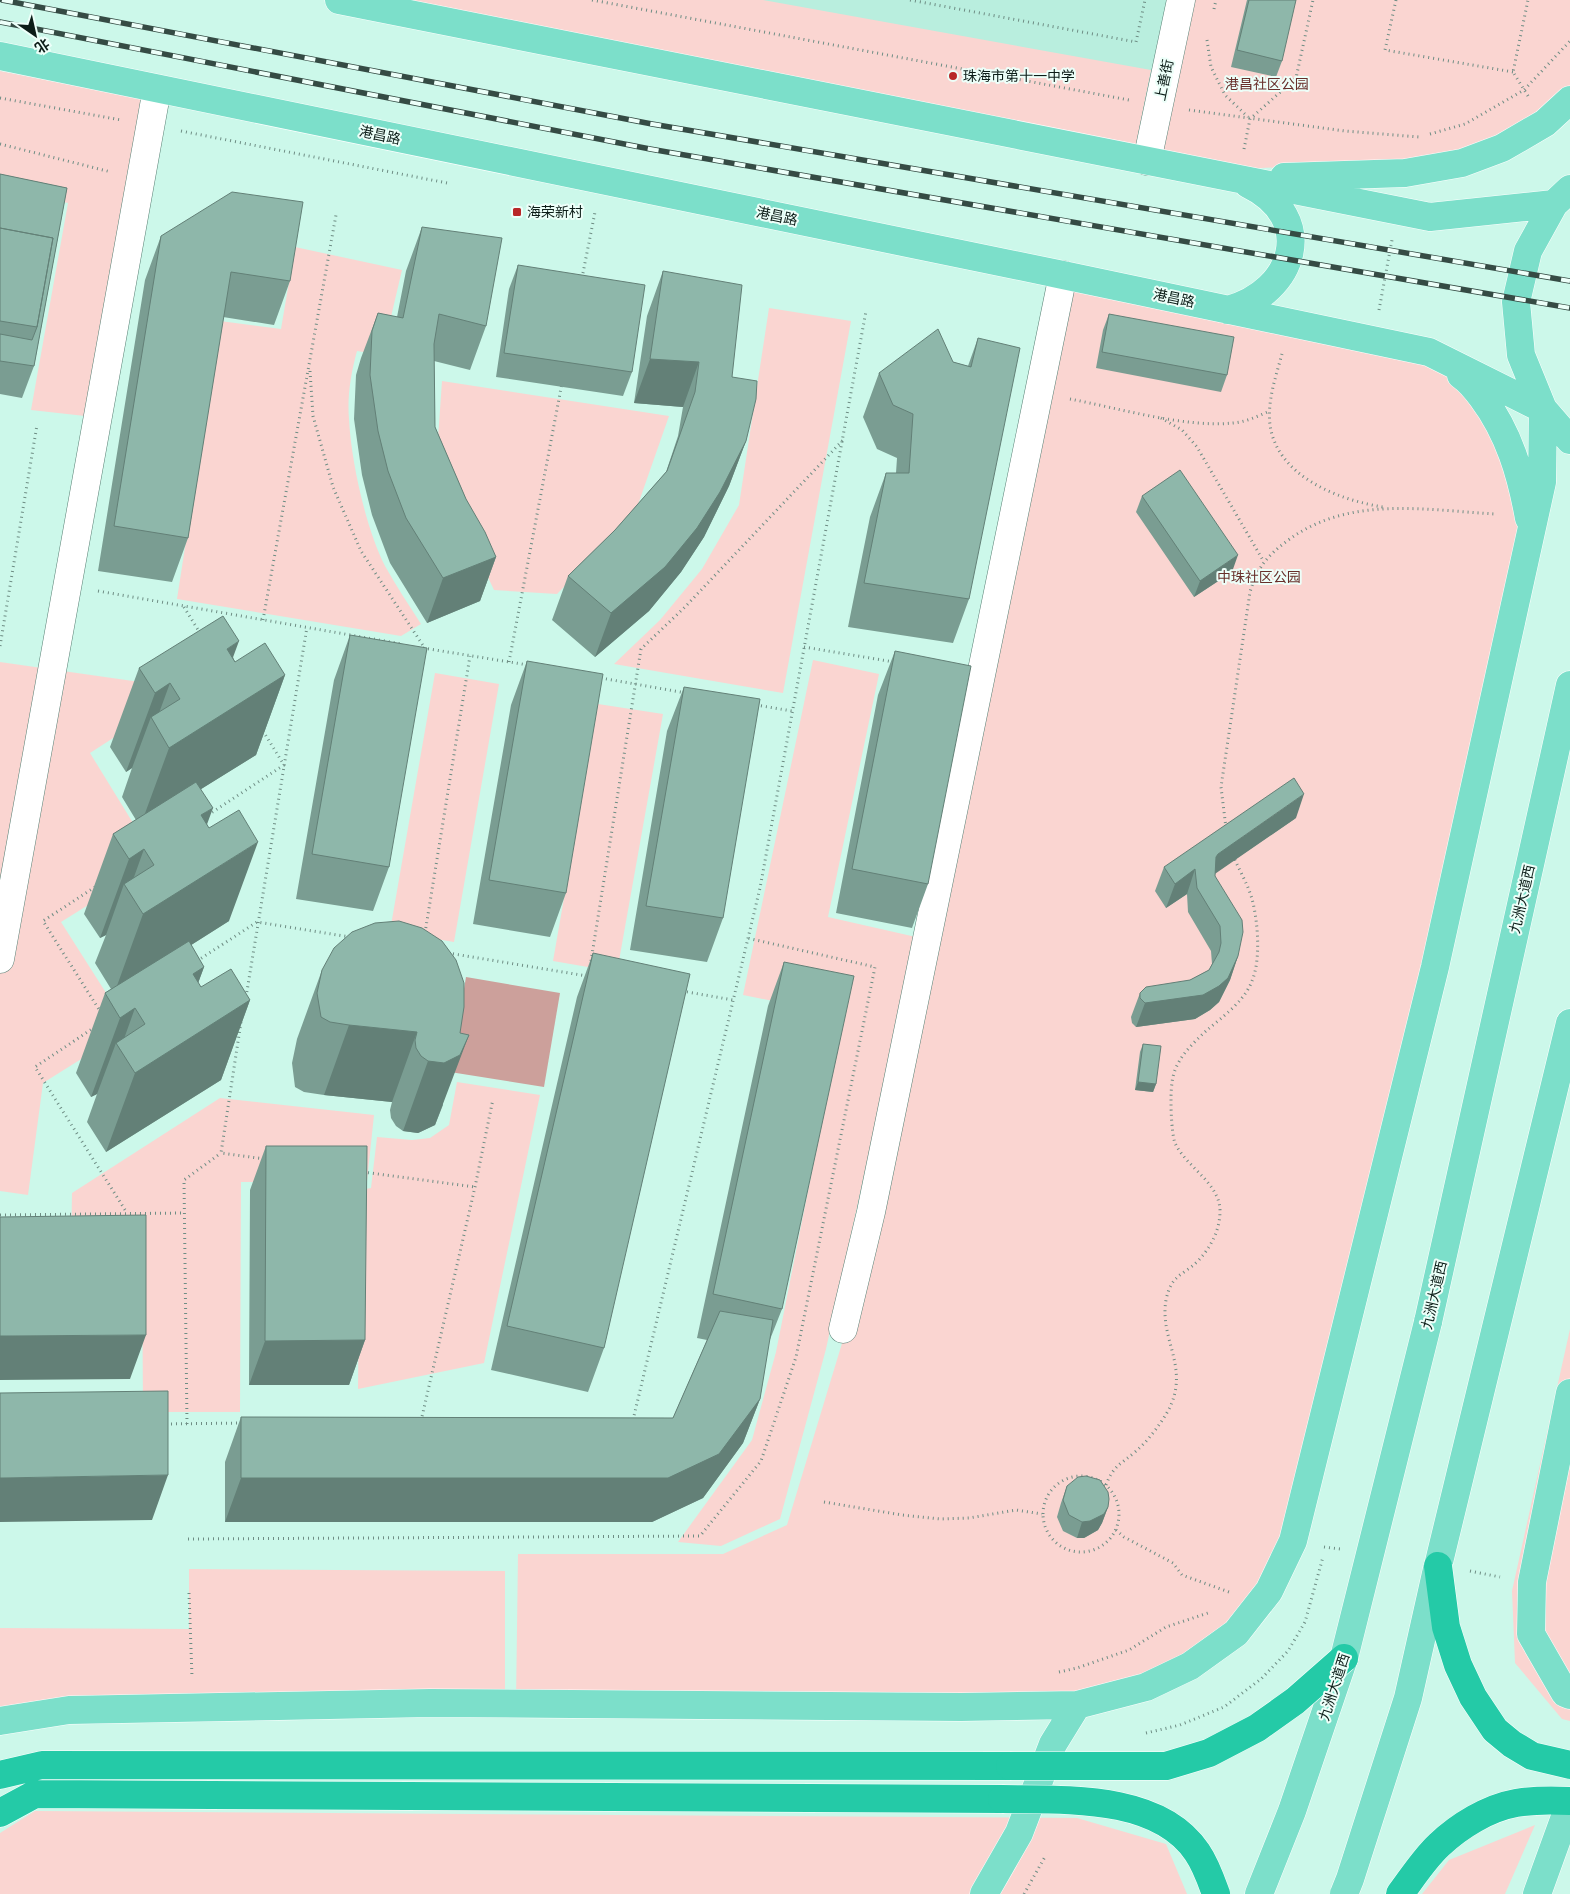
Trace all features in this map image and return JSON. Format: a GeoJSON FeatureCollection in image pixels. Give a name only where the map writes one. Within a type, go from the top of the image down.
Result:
{"type":"FeatureCollection","features":[{"type":"Feature","properties":{"kind":"highway"},"geometry":{"type":"LineString","coordinates":[[1438,1566],[1446,1627],[1458,1665],[1473,1696],[1495,1730],[1512,1744],[1532,1756],[1570,1765]]}},
{"type":"Feature","properties":{"kind":"highway"},"geometry":{"type":"LineString","coordinates":[[0,1774],[42,1765],[1166,1766],[1209,1753],[1257,1728],[1295,1701],[1344,1658]]}},
{"type":"Feature","properties":{"kind":"highway"},"geometry":{"type":"LineString","coordinates":[[0,1813],[35,1794],[1076,1800],[1108,1804],[1160,1820],[1179,1833],[1196,1851],[1209,1874],[1216,1894]]}},
{"type":"Feature","properties":{"kind":"highway"},"geometry":{"type":"LineString","coordinates":[[1400,1894],[1438,1846],[1470,1822],[1514,1803],[1541,1800],[1570,1802]]}},
{"type":"Feature","properties":{"kind":"main road"},"geometry":{"type":"LineString","coordinates":[[339,0],[1430,217],[1562,197]]}},
{"type":"Feature","properties":{"kind":"main road","name":"港昌路"},"geometry":{"type":"LineString","coordinates":[[0,56],[1429,352],[1543,409]]}},
{"type":"Feature","properties":{"kind":"main road"},"geometry":{"type":"LineString","coordinates":[[1238,179],[1405,173],[1462,163],[1502,148],[1545,123],[1570,100]]}},
{"type":"Feature","properties":{"kind":"main road"},"geometry":{"type":"LineString","coordinates":[[1228,310],[1252,300],[1270,285],[1283,269],[1291,248],[1290,230],[1282,213],[1271,200],[1256,188],[1238,179]]}},
{"type":"Feature","properties":{"kind":"main road"},"geometry":{"type":"LineString","coordinates":[[1562,197],[1528,250],[1516,302],[1521,355],[1543,409],[1570,440]]}},
{"type":"Feature","properties":{"kind":"main road"},"geometry":{"type":"LineString","coordinates":[[1429,352],[1470,381],[1492,411],[1510,443],[1524,487],[1530,523]]}},
{"type":"Feature","properties":{"kind":"main road"},"geometry":{"type":"LineString","coordinates":[[0,1721],[69,1710],[421,1704],[961,1708],[1077,1705],[1146,1687],[1190,1666],[1236,1633],[1269,1591],[1293,1541],[1435,967],[1530,523],[1542,482],[1543,409]]}},
{"type":"Feature","properties":{"kind":"main road","name":"九洲大道西"},"geometry":{"type":"LineString","coordinates":[[1259,1894],[1292,1811],[1344,1658],[1428,1322],[1570,684]]}},
{"type":"Feature","properties":{"kind":"main road"},"geometry":{"type":"LineString","coordinates":[[1344,1894],[1408,1698],[1438,1566],[1570,1023]]}},
{"type":"Feature","properties":{"kind":"main road"},"geometry":{"type":"LineString","coordinates":[[1570,1393],[1532,1582],[1531,1634],[1565,1693],[1570,1696]]}},
{"type":"Feature","properties":{"kind":"main road"},"geometry":{"type":"LineString","coordinates":[[984,1894],[1019,1834],[1053,1744],[1077,1705]]}},
{"type":"Feature","properties":{"kind":"main road"},"geometry":{"type":"LineString","coordinates":[[1537,1894],[1570,1802]]}},
{"type":"Feature","properties":{"kind":"street","name":"上善街"},"geometry":{"type":"LineString","coordinates":[[1147,161],[1181,0]]}},
{"type":"Feature","properties":{"kind":"street"},"geometry":{"type":"LineString","coordinates":[[0,959],[157,89]]}},
{"type":"Feature","properties":{"kind":"street"},"geometry":{"type":"LineString","coordinates":[[843,1329],[871,1212],[1063,275]]}},
{"type":"Feature","properties":{"kind":"path"},"geometry":{"type":"LineString","coordinates":[[592,0],[1158,106],[1344,132],[1421,137],[1465,124],[1524,90],[1570,41]]}},
{"type":"Feature","properties":{"kind":"path"},"geometry":{"type":"LineString","coordinates":[[910,0],[1136,42],[1145,0]]}},
{"type":"Feature","properties":{"kind":"path"},"geometry":{"type":"LineString","coordinates":[[1212,17],[1216,0]]}},
{"type":"Feature","properties":{"kind":"path"},"geometry":{"type":"LineString","coordinates":[[1238,179],[1250,118],[1296,78],[1313,0]]}},
{"type":"Feature","properties":{"kind":"path"},"geometry":{"type":"LineString","coordinates":[[1396,0],[1385,50],[1512,72]]}},
{"type":"Feature","properties":{"kind":"path"},"geometry":{"type":"LineString","coordinates":[[1528,0],[1512,72],[1545,123]]}},
{"type":"Feature","properties":{"kind":"path"},"geometry":{"type":"LineString","coordinates":[[1208,34],[1207,42],[1211,67],[1225,96],[1250,118]]}},
{"type":"Feature","properties":{"kind":"path"},"geometry":{"type":"LineString","coordinates":[[1405,173],[1421,137]]}},
{"type":"Feature","properties":{"kind":"path"},"geometry":{"type":"LineString","coordinates":[[0,144],[141,179]]}},
{"type":"Feature","properties":{"kind":"path"},"geometry":{"type":"LineString","coordinates":[[1374,341],[1398,211]]}},
{"type":"Feature","properties":{"kind":"path"},"geometry":{"type":"LineString","coordinates":[[582,280],[595,212]]}},
{"type":"Feature","properties":{"kind":"path"},"geometry":{"type":"LineString","coordinates":[[263,620],[336,215]]}},
{"type":"Feature","properties":{"kind":"path"},"geometry":{"type":"LineString","coordinates":[[623,1420],[633,1420],[760,888],[866,311]]}},
{"type":"Feature","properties":{"kind":"path"},"geometry":{"type":"LineString","coordinates":[[1290,323],[1270,411],[1270,426],[1276,444],[1293,469],[1320,486],[1352,500],[1388,508],[1530,523]]}},
{"type":"Feature","properties":{"kind":"path"},"geometry":{"type":"LineString","coordinates":[[309,366],[313,416],[332,487],[362,550],[424,648]]}},
{"type":"Feature","properties":{"kind":"path"},"geometry":{"type":"LineString","coordinates":[[509,662],[563,378]]}},
{"type":"Feature","properties":{"kind":"path"},"geometry":{"type":"LineString","coordinates":[[1039,393],[1157,416],[1210,424],[1235,423],[1270,411]]}},
{"type":"Feature","properties":{"kind":"path"},"geometry":{"type":"LineString","coordinates":[[1157,416],[1182,430],[1197,446],[1264,562]]}},
{"type":"Feature","properties":{"kind":"path"},"geometry":{"type":"LineString","coordinates":[[0,646],[37,425]]}},
{"type":"Feature","properties":{"kind":"path"},"geometry":{"type":"LineString","coordinates":[[590,966],[641,649],[686,607],[843,440]]}},
{"type":"Feature","properties":{"kind":"path"},"geometry":{"type":"LineString","coordinates":[[1226,833],[1221,787],[1250,592],[1255,575],[1264,562],[1294,536],[1310,526],[1348,512],[1388,508]]}},
{"type":"Feature","properties":{"kind":"path"},"geometry":{"type":"LineString","coordinates":[[68,586],[405,644]]}},
{"type":"Feature","properties":{"kind":"path"},"geometry":{"type":"LineString","coordinates":[[183,606],[204,640]]}},
{"type":"Feature","properties":{"kind":"path"},"geometry":{"type":"LineString","coordinates":[[245,999],[307,627]]}},
{"type":"Feature","properties":{"kind":"path"},"geometry":{"type":"LineString","coordinates":[[415,646],[528,666]]}},
{"type":"Feature","properties":{"kind":"path"},"geometry":{"type":"LineString","coordinates":[[804,647],[902,664]]}},
{"type":"Feature","properties":{"kind":"path"},"geometry":{"type":"LineString","coordinates":[[424,939],[470,656]]}},
{"type":"Feature","properties":{"kind":"path"},"geometry":{"type":"LineString","coordinates":[[596,677],[694,694]]}},
{"type":"Feature","properties":{"kind":"path"},"geometry":{"type":"LineString","coordinates":[[753,704],[792,711]]}},
{"type":"Feature","properties":{"kind":"path"},"geometry":{"type":"LineString","coordinates":[[258,723],[284,765]]}},
{"type":"Feature","properties":{"kind":"path"},"geometry":{"type":"LineString","coordinates":[[201,819],[284,765]]}},
{"type":"Feature","properties":{"kind":"path"},"geometry":{"type":"LineString","coordinates":[[1106,1484],[1110,1472],[1121,1461],[1135,1452],[1154,1432],[1168,1410],[1176,1390],[1177,1373],[1166,1317],[1166,1301],[1171,1283],[1180,1273],[1196,1262],[1211,1246],[1219,1226],[1220,1209],[1216,1194],[1186,1160],[1175,1143],[1172,1131],[1172,1083],[1177,1064],[1194,1042],[1236,1005],[1252,982],[1257,956],[1252,900],[1231,850]]}},
{"type":"Feature","properties":{"kind":"path"},"geometry":{"type":"LineString","coordinates":[[101,884],[43,921],[101,1012]]}},
{"type":"Feature","properties":{"kind":"path"},"geometry":{"type":"LineString","coordinates":[[194,964],[257,922],[355,938]]}},
{"type":"Feature","properties":{"kind":"path"},"geometry":{"type":"LineString","coordinates":[[188,1539],[700,1536],[761,1461],[796,1357],[875,967],[747,938]]}},
{"type":"Feature","properties":{"kind":"path"},"geometry":{"type":"LineString","coordinates":[[442,952],[588,976]]}},
{"type":"Feature","properties":{"kind":"path"},"geometry":{"type":"LineString","coordinates":[[675,990],[734,1000]]}},
{"type":"Feature","properties":{"kind":"path"},"geometry":{"type":"LineString","coordinates":[[221,1153],[242,1018]]}},
{"type":"Feature","properties":{"kind":"path"},"geometry":{"type":"LineString","coordinates":[[98,1026],[35,1067],[127,1213]]}},
{"type":"Feature","properties":{"kind":"path"},"geometry":{"type":"LineString","coordinates":[[430,1422],[421,1422],[475,1187],[493,1099]]}},
{"type":"Feature","properties":{"kind":"path"},"geometry":{"type":"LineString","coordinates":[[186,1424],[184,1180],[221,1153],[270,1159]]}},
{"type":"Feature","properties":{"kind":"path"},"geometry":{"type":"LineString","coordinates":[[358,1171],[475,1187]]}},
{"type":"Feature","properties":{"kind":"path"},"geometry":{"type":"LineString","coordinates":[[0,1215],[185,1213]]}},
{"type":"Feature","properties":{"kind":"path"},"geometry":{"type":"LineString","coordinates":[[157,1424],[245,1423]]}},
{"type":"Feature","properties":{"kind":"path"},"geometry":{"type":"LineString","coordinates":[[1083,1475],[1095,1478],[1106,1484],[1114,1494],[1118,1505],[1119,1518],[1116,1530],[1098,1549],[1086,1553],[1072,1552],[1060,1547],[1051,1539],[1044,1527],[1042,1514],[1044,1502],[1050,1491],[1059,1482],[1070,1477],[1083,1475]]}},
{"type":"Feature","properties":{"kind":"path"},"geometry":{"type":"LineString","coordinates":[[824,1502],[902,1515],[940,1519],[969,1518],[1016,1510],[1042,1514]]}},
{"type":"Feature","properties":{"kind":"path"},"geometry":{"type":"LineString","coordinates":[[1116,1530],[1124,1537],[1173,1563],[1182,1575],[1230,1592]]}},
{"type":"Feature","properties":{"kind":"path"},"geometry":{"type":"LineString","coordinates":[[1140,1734],[1180,1725],[1224,1707],[1261,1679],[1288,1651],[1305,1622],[1325,1547]]}},
{"type":"Feature","properties":{"kind":"path"},"geometry":{"type":"LineString","coordinates":[[189,1592],[193,1684]]}},
{"type":"Feature","properties":{"kind":"path"},"geometry":{"type":"LineString","coordinates":[[1051,1673],[1078,1668],[1129,1650],[1166,1626],[1209,1612]]}},
{"type":"Feature","properties":{"kind":"path"},"geometry":{"type":"LineString","coordinates":[[1024,1894],[1037,1873],[1049,1847]]}},
{"type":"Feature","properties":{"kind":"shaded area","name":"珠海市第十一中学"},"geometry":{"type":"Polygon","coordinates":[[[356,0],[1174,0],[1141,152],[356,0]]]}},
{"type":"Feature","properties":{"kind":"shaded area"},"geometry":{"type":"Polygon","coordinates":[[[466,977],[560,993],[544,1087],[450,1072],[466,977]]]}},
{"type":"Feature","properties":{"kind":"green space","name":"珠海市第十一中学"},"geometry":{"type":"Polygon","coordinates":[[[388,0],[763,0],[1151,70],[1136,145],[388,0]]]}},
{"type":"Feature","properties":{"kind":"green space","name":"港昌社区公园"},"geometry":{"type":"Polygon","coordinates":[[[1192,0],[1570,0],[1570,90],[1494,143],[1438,161],[1236,169],[1158,155],[1192,0]]]}},
{"type":"Feature","properties":{"kind":"green space"},"geometry":{"type":"Polygon","coordinates":[[[0,71],[142,99],[85,416],[31,410],[68,203],[0,189],[0,71]]]}},
{"type":"Feature","properties":{"kind":"green space"},"geometry":{"type":"Polygon","coordinates":[[[295,247],[402,270],[382,355],[357,351],[350,385],[349,402],[350,436],[356,474],[372,533],[385,566],[421,624],[401,636],[177,599],[220,321],[281,329],[295,247]]]}},
{"type":"Feature","properties":{"kind":"green space","name":"中珠社区公园"},"geometry":{"type":"Polygon","coordinates":[[[1066,282],[1428,356],[1488,413],[1526,531],[1291,1540],[1267,1591],[1189,1664],[1077,1703],[516,1701],[518,1554],[723,1554],[787,1525],[846,1330],[1066,282]]]}},
{"type":"Feature","properties":{"kind":"green space"},"geometry":{"type":"Polygon","coordinates":[[[769,308],[851,321],[783,693],[614,664],[660,620],[702,569],[739,505],[769,308]]]}},
{"type":"Feature","properties":{"kind":"green space"},"geometry":{"type":"Polygon","coordinates":[[[442,381],[669,416],[634,516],[557,594],[494,590],[436,467],[442,381]]]}},
{"type":"Feature","properties":{"kind":"green space"},"geometry":{"type":"Polygon","coordinates":[[[813,660],[879,674],[828,917],[916,937],[826,1349],[780,1519],[721,1546],[678,1542],[752,1440],[776,1352],[843,1015],[743,995],[813,660]]]}},
{"type":"Feature","properties":{"kind":"green space"},"geometry":{"type":"Polygon","coordinates":[[[0,662],[189,689],[90,753],[157,862],[61,922],[129,1029],[43,1083],[28,1195],[0,1191],[0,662]]]}},
{"type":"Feature","properties":{"kind":"green space"},"geometry":{"type":"Polygon","coordinates":[[[435,673],[499,684],[454,942],[390,931],[435,673]]]}},
{"type":"Feature","properties":{"kind":"green space"},"geometry":{"type":"Polygon","coordinates":[[[598,704],[663,714],[617,972],[553,961],[598,704]]]}},
{"type":"Feature","properties":{"kind":"green space"},"geometry":{"type":"Polygon","coordinates":[[[457,1082],[540,1095],[484,1363],[358,1389],[360,1190],[371,1188],[377,1137],[412,1140],[430,1138],[449,1125],[457,1082]]]}},
{"type":"Feature","properties":{"kind":"green space"},"geometry":{"type":"Polygon","coordinates":[[[220,1098],[374,1115],[367,1181],[241,1182],[240,1412],[143,1412],[142,1247],[71,1250],[72,1193],[220,1098]]]}},
{"type":"Feature","properties":{"kind":"green space"},"geometry":{"type":"Polygon","coordinates":[[[1570,1329],[1570,1721],[1562,1719],[1515,1663],[1512,1591],[1570,1329]]]}},
{"type":"Feature","properties":{"kind":"green space"},"geometry":{"type":"Polygon","coordinates":[[[189,1569],[505,1571],[505,1689],[70,1697],[0,1707],[0,1628],[189,1629],[189,1569]]]}},
{"type":"Feature","properties":{"kind":"green space"},"geometry":{"type":"Polygon","coordinates":[[[35,1811],[1077,1818],[1166,1844],[1187,1894],[0,1894],[0,1833],[35,1811]]]}},
{"type":"Feature","properties":{"kind":"green space"},"geometry":{"type":"Polygon","coordinates":[[[1535,1825],[1505,1894],[1422,1894],[1449,1860],[1535,1825]]]}},
{"type":"Feature","properties":{"kind":"building"},"geometry":{"type":"Polygon","coordinates":[[[1249,0],[1296,0],[1282,61],[1237,50],[1249,0]]]}},
{"type":"Feature","properties":{"kind":"building"},"geometry":{"type":"Polygon","coordinates":[[[0,174],[67,188],[34,366],[0,361],[0,334],[32,340],[37,327],[53,238],[0,228],[0,174]]]}},
{"type":"Feature","properties":{"kind":"building"},"geometry":{"type":"Polygon","coordinates":[[[232,192],[303,202],[290,281],[231,272],[188,538],[114,526],[161,236],[232,192]]]}},
{"type":"Feature","properties":{"kind":"building"},"geometry":{"type":"Polygon","coordinates":[[[422,227],[502,238],[486,326],[439,314],[434,344],[435,427],[466,499],[485,532],[496,557],[443,578],[406,518],[388,471],[378,431],[370,375],[372,331],[378,313],[403,318],[422,227]]]}},
{"type":"Feature","properties":{"kind":"building"},"geometry":{"type":"Polygon","coordinates":[[[0,228],[53,238],[37,327],[0,321],[0,228]]]}},
{"type":"Feature","properties":{"kind":"building"},"geometry":{"type":"Polygon","coordinates":[[[518,265],[645,285],[632,372],[504,353],[518,265]]]}},
{"type":"Feature","properties":{"kind":"building"},"geometry":{"type":"Polygon","coordinates":[[[663,271],[742,285],[732,377],[757,381],[756,399],[746,441],[720,492],[697,528],[665,567],[611,613],[568,576],[615,530],[667,471],[695,392],[699,362],[650,359],[663,271]]]}},
{"type":"Feature","properties":{"kind":"building"},"geometry":{"type":"Polygon","coordinates":[[[1109,314],[1234,337],[1227,375],[1102,352],[1109,314]]]}},
{"type":"Feature","properties":{"kind":"building"},"geometry":{"type":"Polygon","coordinates":[[[938,329],[953,362],[971,367],[978,338],[1020,348],[969,599],[864,583],[886,473],[909,473],[913,414],[893,405],[879,373],[938,329]]]}},
{"type":"Feature","properties":{"kind":"building"},"geometry":{"type":"Polygon","coordinates":[[[1180,470],[1238,555],[1200,581],[1142,496],[1180,470]]]}},
{"type":"Feature","properties":{"kind":"building"},"geometry":{"type":"Polygon","coordinates":[[[223,616],[239,641],[227,649],[235,662],[265,643],[285,675],[169,748],[151,717],[180,699],[170,683],[155,693],[139,668],[223,616]]]}},
{"type":"Feature","properties":{"kind":"building"},"geometry":{"type":"Polygon","coordinates":[[[350,635],[427,648],[389,867],[312,854],[350,635]]]}},
{"type":"Feature","properties":{"kind":"building"},"geometry":{"type":"Polygon","coordinates":[[[895,651],[971,666],[928,884],[852,869],[895,651]]]}},
{"type":"Feature","properties":{"kind":"building"},"geometry":{"type":"Polygon","coordinates":[[[527,661],[603,674],[566,893],[489,880],[527,661]]]}},
{"type":"Feature","properties":{"kind":"building"},"geometry":{"type":"Polygon","coordinates":[[[684,687],[760,699],[723,918],[646,906],[684,687]]]}},
{"type":"Feature","properties":{"kind":"building"},"geometry":{"type":"Polygon","coordinates":[[[1294,778],[1304,794],[1216,857],[1215,876],[1242,920],[1243,932],[1238,956],[1228,978],[1219,986],[1203,995],[1145,1003],[1140,998],[1140,993],[1146,987],[1190,980],[1209,970],[1219,952],[1221,943],[1220,926],[1197,888],[1195,869],[1175,884],[1164,867],[1294,778]]]}},
{"type":"Feature","properties":{"kind":"building"},"geometry":{"type":"Polygon","coordinates":[[[196,782],[213,808],[201,815],[209,828],[239,810],[258,842],[143,914],[124,884],[154,865],[144,849],[129,859],[113,834],[196,782]]]}},
{"type":"Feature","properties":{"kind":"building"},"geometry":{"type":"Polygon","coordinates":[[[399,921],[422,928],[442,941],[456,960],[464,983],[464,1007],[460,1033],[469,1035],[460,1055],[444,1063],[428,1061],[421,1056],[416,1048],[417,1032],[349,1025],[330,1022],[321,1017],[317,993],[322,970],[334,948],[352,932],[375,923],[399,921]]]}},
{"type":"Feature","properties":{"kind":"building"},"geometry":{"type":"Polygon","coordinates":[[[189,941],[204,967],[193,974],[201,987],[231,969],[250,1000],[135,1073],[116,1043],[145,1024],[135,1008],[120,1018],[105,993],[189,941]]]}},
{"type":"Feature","properties":{"kind":"building"},"geometry":{"type":"Polygon","coordinates":[[[593,953],[690,974],[604,1348],[507,1326],[593,953]]]}},
{"type":"Feature","properties":{"kind":"building"},"geometry":{"type":"Polygon","coordinates":[[[784,962],[854,976],[782,1309],[713,1294],[784,962]]]}},
{"type":"Feature","properties":{"kind":"building"},"geometry":{"type":"Polygon","coordinates":[[[1143,1044],[1161,1046],[1156,1084],[1138,1082],[1143,1044]]]}},
{"type":"Feature","properties":{"kind":"building"},"geometry":{"type":"Polygon","coordinates":[[[266,1146],[367,1146],[365,1340],[265,1341],[266,1146]]]}},
{"type":"Feature","properties":{"kind":"building"},"geometry":{"type":"Polygon","coordinates":[[[146,1215],[146,1335],[0,1336],[0,1217],[146,1215]]]}},
{"type":"Feature","properties":{"kind":"building"},"geometry":{"type":"Polygon","coordinates":[[[720,1311],[773,1320],[760,1399],[719,1454],[668,1478],[241,1478],[241,1417],[673,1418],[720,1311]]]}},
{"type":"Feature","properties":{"kind":"building"},"geometry":{"type":"Polygon","coordinates":[[[168,1391],[168,1475],[0,1478],[0,1393],[168,1391]]]}},
{"type":"Feature","properties":{"kind":"building"},"geometry":{"type":"Polygon","coordinates":[[[1086,1476],[1100,1480],[1108,1492],[1109,1499],[1108,1507],[1104,1514],[1090,1521],[1082,1522],[1069,1515],[1063,1500],[1067,1486],[1078,1477],[1086,1476]]]}},
{"type":"Feature","properties":{"kind":"railway"},"geometry":{"type":"LineString","coordinates":[[2,0],[652,124],[1570,281]]}},
{"type":"Feature","properties":{"kind":"railway"},"geometry":{"type":"LineString","coordinates":[[0,22],[650,149],[1570,308]]}},
{"type":"Feature","properties":{"kind":"place","name":"珠海市第十一中学"},"geometry":{"type":"Point","coordinates":[953,76]}},
{"type":"Feature","properties":{"kind":"place","name":"海荣新村"},"geometry":{"type":"Point","coordinates":[517,212]}}]}
